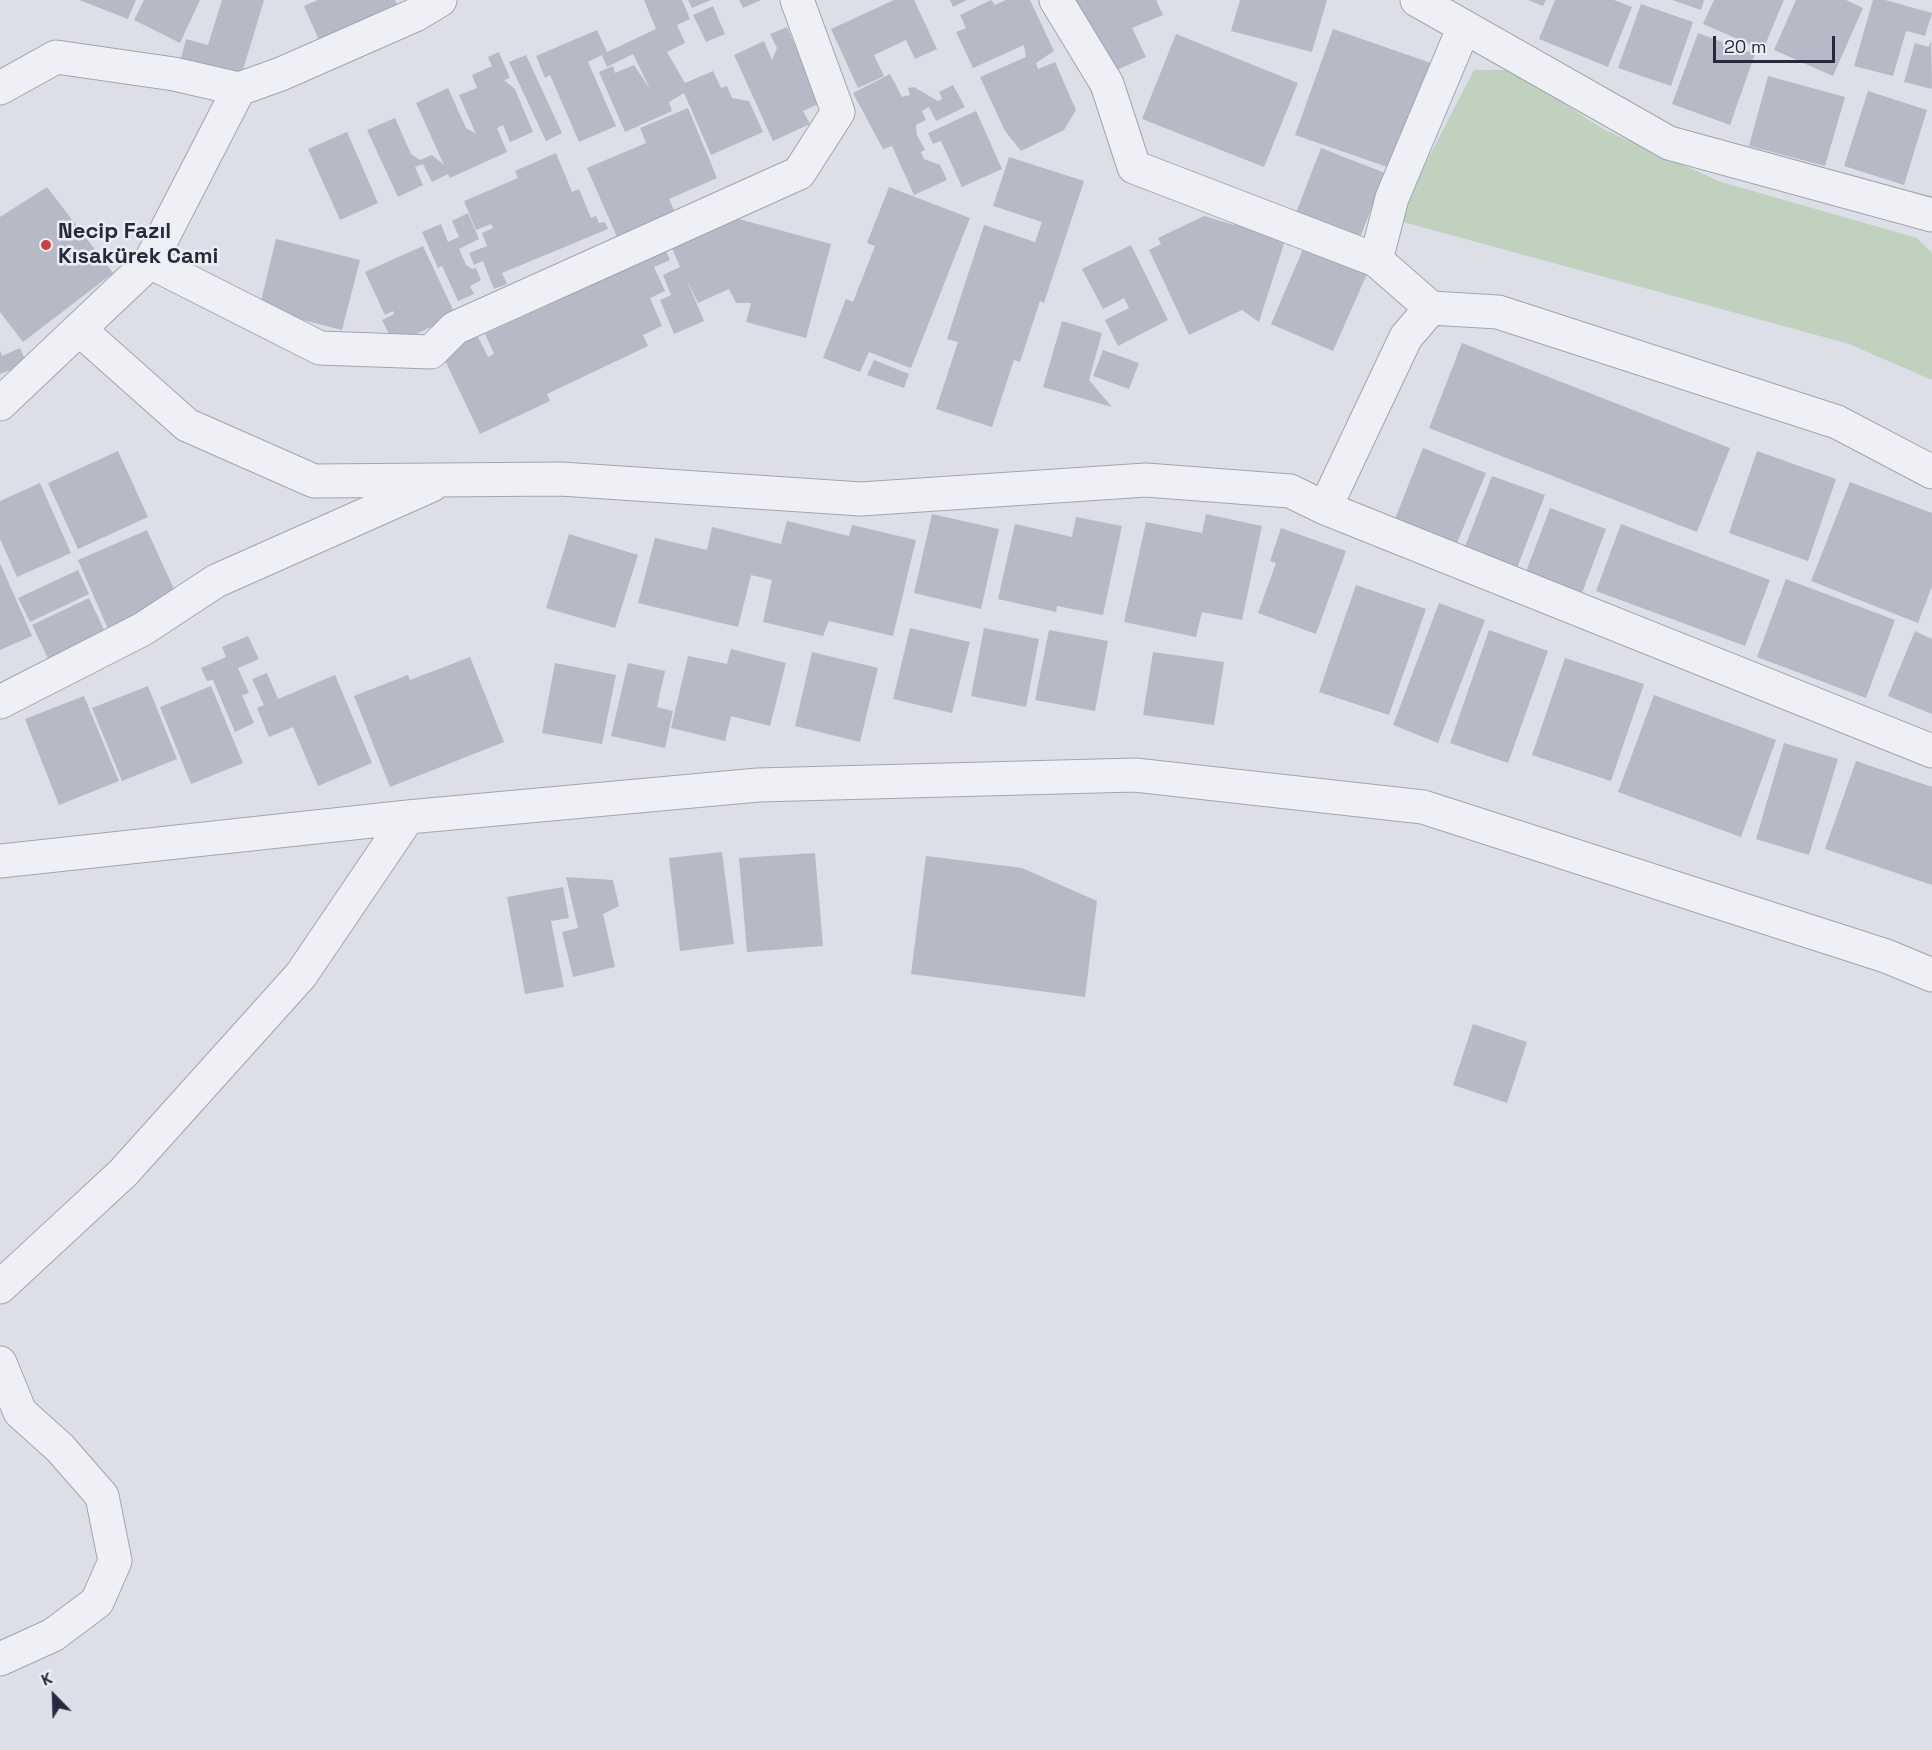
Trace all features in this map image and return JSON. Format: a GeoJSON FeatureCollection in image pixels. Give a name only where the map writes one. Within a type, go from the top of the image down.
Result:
{"type":"FeatureCollection","features":[{"type":"Feature","properties":{"kind":"street"},"geometry":{"type":"LineString","coordinates":[[150,262],[320,348],[431,352],[455,328],[799,173],[838,112],[797,0]]}},
{"type":"Feature","properties":{"kind":"street"},"geometry":{"type":"LineString","coordinates":[[1056,0],[1107,84],[1134,167],[1376,260],[1431,308],[1498,312],[1826,418],[1932,472]]}},
{"type":"Feature","properties":{"kind":"street"},"geometry":{"type":"LineString","coordinates":[[1417,0],[1669,142],[1932,215]]}},
{"type":"Feature","properties":{"kind":"street"},"geometry":{"type":"LineString","coordinates":[[0,88],[56,57],[174,74],[239,89],[281,74],[421,5]]}},
{"type":"Feature","properties":{"kind":"street"},"geometry":{"type":"LineString","coordinates":[[1376,260],[1392,198],[1464,27]]}},
{"type":"Feature","properties":{"kind":"street"},"geometry":{"type":"LineString","coordinates":[[0,404],[150,262],[239,89]]}},
{"type":"Feature","properties":{"kind":"street"},"geometry":{"type":"LineString","coordinates":[[1325,508],[1406,336],[1431,308]]}},
{"type":"Feature","properties":{"kind":"street"},"geometry":{"type":"LineString","coordinates":[[80,330],[187,425],[314,481],[561,479],[861,499],[1146,480],[1290,490],[1325,508],[1932,751]]}},
{"type":"Feature","properties":{"kind":"street"},"geometry":{"type":"LineString","coordinates":[[0,702],[143,629],[216,581],[441,480]]}},
{"type":"Feature","properties":{"kind":"street"},"geometry":{"type":"LineString","coordinates":[[0,861],[408,817],[758,785],[1135,775],[1423,807],[1875,952],[1932,975]]}},
{"type":"Feature","properties":{"kind":"street"},"geometry":{"type":"LineString","coordinates":[[0,1287],[123,1173],[301,975],[408,817]]}},
{"type":"Feature","properties":{"kind":"street"},"geometry":{"type":"LineString","coordinates":[[0,1363],[20,1412],[60,1448],[102,1496],[115,1561],[97,1602],[53,1635],[0,1659]]}},
{"type":"Feature","properties":{"kind":"green space"},"geometry":{"type":"Polygon","coordinates":[[[1474,70],[1513,70],[1603,129],[1721,182],[1917,238],[1932,253],[1932,380],[1849,344],[1396,220],[1474,70]]]}},
{"type":"Feature","properties":{"kind":"building"},"geometry":{"type":"Polygon","coordinates":[[[79,0],[136,0],[128,19],[79,0]]]}},
{"type":"Feature","properties":{"kind":"building"},"geometry":{"type":"Polygon","coordinates":[[[144,0],[200,0],[180,43],[134,20],[144,0]]]}},
{"type":"Feature","properties":{"kind":"building"},"geometry":{"type":"Polygon","coordinates":[[[222,0],[264,0],[240,80],[180,62],[186,39],[208,45],[222,0]]]}},
{"type":"Feature","properties":{"kind":"building"},"geometry":{"type":"Polygon","coordinates":[[[318,0],[395,0],[401,12],[321,45],[304,6],[318,0]]]}},
{"type":"Feature","properties":{"kind":"building"},"geometry":{"type":"Polygon","coordinates":[[[644,0],[682,0],[690,19],[677,25],[685,43],[667,52],[685,83],[713,71],[721,88],[727,86],[732,98],[749,101],[763,132],[711,155],[684,93],[669,102],[672,111],[625,132],[599,72],[613,66],[615,73],[634,65],[650,89],[633,54],[607,67],[602,55],[588,62],[616,126],[579,142],[550,75],[545,78],[536,56],[597,30],[607,52],[656,29],[644,0]]]}},
{"type":"Feature","properties":{"kind":"building"},"geometry":{"type":"Polygon","coordinates":[[[688,0],[711,0],[692,8],[688,0]]]}},
{"type":"Feature","properties":{"kind":"building"},"geometry":{"type":"Polygon","coordinates":[[[739,0],[761,0],[743,8],[739,0]]]}},
{"type":"Feature","properties":{"kind":"building"},"geometry":{"type":"Polygon","coordinates":[[[894,0],[914,0],[937,49],[915,59],[906,40],[874,55],[884,76],[858,88],[831,29],[894,0]]]}},
{"type":"Feature","properties":{"kind":"building"},"geometry":{"type":"Polygon","coordinates":[[[950,0],[967,0],[953,7],[950,0]]]}},
{"type":"Feature","properties":{"kind":"building"},"geometry":{"type":"Polygon","coordinates":[[[991,0],[995,5],[1006,0],[1030,0],[1054,51],[1036,63],[1038,69],[1055,62],[1076,110],[1064,130],[1021,151],[1005,131],[980,77],[1026,57],[1024,45],[973,68],[956,32],[966,28],[960,15],[991,0]]]}},
{"type":"Feature","properties":{"kind":"building"},"geometry":{"type":"Polygon","coordinates":[[[1075,0],[1156,0],[1163,15],[1132,28],[1146,57],[1108,74],[1075,0]]]}},
{"type":"Feature","properties":{"kind":"building"},"geometry":{"type":"Polygon","coordinates":[[[1240,0],[1327,0],[1312,52],[1231,31],[1240,0]]]}},
{"type":"Feature","properties":{"kind":"building"},"geometry":{"type":"Polygon","coordinates":[[[1528,0],[1546,0],[1543,6],[1528,0]]]}},
{"type":"Feature","properties":{"kind":"building"},"geometry":{"type":"Polygon","coordinates":[[[1555,0],[1614,0],[1632,7],[1608,67],[1539,39],[1555,0]]]}},
{"type":"Feature","properties":{"kind":"building"},"geometry":{"type":"Polygon","coordinates":[[[1672,0],[1704,0],[1701,10],[1672,0]]]}},
{"type":"Feature","properties":{"kind":"building"},"geometry":{"type":"Polygon","coordinates":[[[1714,0],[1784,0],[1763,50],[1703,24],[1714,0]]]}},
{"type":"Feature","properties":{"kind":"building"},"geometry":{"type":"Polygon","coordinates":[[[1796,0],[1846,0],[1863,8],[1833,76],[1774,50],[1796,0]]]}},
{"type":"Feature","properties":{"kind":"building"},"geometry":{"type":"Polygon","coordinates":[[[1873,0],[1885,0],[1932,13],[1925,36],[1906,31],[1893,76],[1854,66],[1873,0]]]}},
{"type":"Feature","properties":{"kind":"building"},"geometry":{"type":"Polygon","coordinates":[[[1641,4],[1693,22],[1671,86],[1618,68],[1641,4]]]}},
{"type":"Feature","properties":{"kind":"building"},"geometry":{"type":"Polygon","coordinates":[[[713,6],[725,34],[706,42],[693,15],[713,6]]]}},
{"type":"Feature","properties":{"kind":"building"},"geometry":{"type":"Polygon","coordinates":[[[787,27],[821,103],[803,111],[810,124],[773,141],[734,55],[764,41],[772,60],[777,48],[770,34],[787,27]]]}},
{"type":"Feature","properties":{"kind":"building"},"geometry":{"type":"Polygon","coordinates":[[[1333,29],[1431,63],[1393,169],[1295,135],[1333,29]]]}},
{"type":"Feature","properties":{"kind":"building"},"geometry":{"type":"Polygon","coordinates":[[[1698,33],[1755,54],[1730,125],[1672,104],[1698,33]]]}},
{"type":"Feature","properties":{"kind":"building"},"geometry":{"type":"Polygon","coordinates":[[[1176,34],[1298,83],[1264,167],[1142,119],[1176,34]]]}},
{"type":"Feature","properties":{"kind":"building"},"geometry":{"type":"Polygon","coordinates":[[[1931,39],[1932,89],[1904,82],[1915,43],[1929,47],[1931,39]]]}},
{"type":"Feature","properties":{"kind":"building"},"geometry":{"type":"Polygon","coordinates":[[[499,52],[510,78],[504,80],[515,89],[533,132],[510,142],[503,125],[497,128],[507,152],[450,178],[448,174],[432,182],[423,164],[415,167],[423,185],[398,197],[367,130],[395,118],[411,154],[420,160],[432,155],[444,165],[416,103],[448,88],[466,128],[476,134],[459,95],[477,88],[472,75],[492,66],[488,57],[499,52]]]}},
{"type":"Feature","properties":{"kind":"building"},"geometry":{"type":"Polygon","coordinates":[[[526,55],[562,133],[546,141],[509,62],[526,55]]]}},
{"type":"Feature","properties":{"kind":"building"},"geometry":{"type":"Polygon","coordinates":[[[890,74],[902,97],[910,95],[908,88],[914,87],[938,101],[942,99],[939,92],[953,85],[965,107],[936,121],[929,107],[922,111],[926,120],[916,125],[917,135],[925,150],[921,152],[924,159],[940,165],[947,180],[914,195],[892,146],[883,149],[853,93],[890,74]]]}},
{"type":"Feature","properties":{"kind":"building"},"geometry":{"type":"Polygon","coordinates":[[[1768,76],[1845,97],[1825,166],[1749,146],[1768,76]]]}},
{"type":"Feature","properties":{"kind":"building"},"geometry":{"type":"Polygon","coordinates":[[[1868,91],[1927,110],[1904,185],[1844,166],[1868,91]]]}},
{"type":"Feature","properties":{"kind":"building"},"geometry":{"type":"Polygon","coordinates":[[[688,108],[717,178],[669,199],[678,219],[620,244],[587,168],[646,143],[640,128],[688,108]]]}},
{"type":"Feature","properties":{"kind":"building"},"geometry":{"type":"Polygon","coordinates":[[[976,111],[1002,169],[962,187],[941,141],[933,144],[928,133],[976,111]]]}},
{"type":"Feature","properties":{"kind":"building"},"geometry":{"type":"Polygon","coordinates":[[[347,132],[378,203],[340,220],[308,149],[347,132]]]}},
{"type":"Feature","properties":{"kind":"building"},"geometry":{"type":"Polygon","coordinates":[[[1321,148],[1385,173],[1358,243],[1294,218],[1321,148]]]}},
{"type":"Feature","properties":{"kind":"building"},"geometry":{"type":"Polygon","coordinates":[[[556,153],[572,192],[579,189],[591,218],[596,216],[599,223],[605,222],[608,229],[502,273],[507,284],[494,289],[483,261],[474,265],[469,253],[487,246],[482,233],[493,228],[491,224],[476,230],[464,201],[518,178],[515,171],[556,153]]]}},
{"type":"Feature","properties":{"kind":"building"},"geometry":{"type":"Polygon","coordinates":[[[1009,157],[1084,181],[1044,303],[1040,301],[1020,362],[1014,360],[992,427],[936,409],[958,342],[947,339],[984,225],[1035,242],[1042,222],[993,206],[1009,157]]]}},
{"type":"Feature","properties":{"kind":"building","name":"Necip Fazıl Kısakürek Cami"},"geometry":{"type":"Polygon","coordinates":[[[47,187],[113,273],[23,342],[0,312],[0,217],[47,187]]]}},
{"type":"Feature","properties":{"kind":"building"},"geometry":{"type":"Polygon","coordinates":[[[889,187],[970,218],[911,368],[869,352],[860,372],[823,358],[846,299],[853,302],[875,246],[867,243],[889,187]]]}},
{"type":"Feature","properties":{"kind":"building"},"geometry":{"type":"Polygon","coordinates":[[[468,213],[479,239],[459,249],[466,265],[472,269],[476,268],[481,280],[470,286],[474,294],[458,301],[442,266],[438,268],[422,232],[441,224],[448,242],[459,237],[452,221],[468,213]]]}},
{"type":"Feature","properties":{"kind":"building"},"geometry":{"type":"Polygon","coordinates":[[[1237,215],[1288,231],[1259,322],[1242,310],[1189,335],[1149,250],[1161,244],[1158,238],[1204,216],[1234,225],[1237,215]]]}},
{"type":"Feature","properties":{"kind":"building"},"geometry":{"type":"Polygon","coordinates":[[[731,217],[831,244],[806,338],[746,322],[751,303],[736,303],[729,289],[698,303],[686,278],[704,321],[674,334],[660,300],[671,295],[663,275],[680,267],[671,246],[731,217]]]}},
{"type":"Feature","properties":{"kind":"building"},"geometry":{"type":"Polygon","coordinates":[[[276,239],[360,260],[342,330],[259,309],[276,239]]]}},
{"type":"Feature","properties":{"kind":"building"},"geometry":{"type":"Polygon","coordinates":[[[661,240],[670,260],[654,267],[665,291],[650,298],[662,326],[643,335],[648,346],[547,394],[550,401],[480,434],[441,352],[477,335],[488,357],[494,354],[485,334],[564,298],[559,288],[661,240]]]}},
{"type":"Feature","properties":{"kind":"building"},"geometry":{"type":"Polygon","coordinates":[[[1131,245],[1168,320],[1118,346],[1105,320],[1129,308],[1124,298],[1103,309],[1082,269],[1131,245]]]}},
{"type":"Feature","properties":{"kind":"building"},"geometry":{"type":"Polygon","coordinates":[[[423,246],[456,316],[398,342],[390,336],[382,320],[394,314],[393,311],[385,315],[365,272],[423,246]]]}},
{"type":"Feature","properties":{"kind":"building"},"geometry":{"type":"Polygon","coordinates":[[[1304,247],[1367,274],[1333,351],[1271,324],[1304,247]]]}},
{"type":"Feature","properties":{"kind":"building"},"geometry":{"type":"Polygon","coordinates":[[[1062,321],[1102,333],[1089,380],[1112,407],[1043,387],[1062,321]]]}},
{"type":"Feature","properties":{"kind":"building"},"geometry":{"type":"Polygon","coordinates":[[[1462,343],[1730,448],[1697,532],[1429,428],[1462,343]]]}},
{"type":"Feature","properties":{"kind":"building"},"geometry":{"type":"Polygon","coordinates":[[[20,348],[27,364],[0,374],[0,350],[2,356],[20,348]]]}},
{"type":"Feature","properties":{"kind":"building"},"geometry":{"type":"Polygon","coordinates":[[[1103,350],[1139,363],[1129,389],[1093,376],[1103,350]]]}},
{"type":"Feature","properties":{"kind":"building"},"geometry":{"type":"Polygon","coordinates":[[[874,360],[909,374],[904,388],[867,375],[874,360]]]}},
{"type":"Feature","properties":{"kind":"building"},"geometry":{"type":"Polygon","coordinates":[[[1423,448],[1486,473],[1457,543],[1395,519],[1423,448]]]}},
{"type":"Feature","properties":{"kind":"building"},"geometry":{"type":"Polygon","coordinates":[[[118,451],[148,517],[78,549],[48,483],[118,451]]]}},
{"type":"Feature","properties":{"kind":"building"},"geometry":{"type":"Polygon","coordinates":[[[1757,451],[1836,479],[1808,561],[1729,533],[1757,451]]]}},
{"type":"Feature","properties":{"kind":"building"},"geometry":{"type":"Polygon","coordinates":[[[1492,476],[1545,495],[1517,568],[1464,549],[1492,476]]]}},
{"type":"Feature","properties":{"kind":"building"},"geometry":{"type":"Polygon","coordinates":[[[1850,482],[1932,513],[1932,586],[1918,623],[1811,581],[1850,482]]]}},
{"type":"Feature","properties":{"kind":"building"},"geometry":{"type":"Polygon","coordinates":[[[40,483],[71,553],[17,577],[0,539],[0,501],[40,483]]]}},
{"type":"Feature","properties":{"kind":"building"},"geometry":{"type":"Polygon","coordinates":[[[1550,508],[1606,529],[1582,593],[1526,572],[1550,508]]]}},
{"type":"Feature","properties":{"kind":"building"},"geometry":{"type":"Polygon","coordinates":[[[932,514],[999,529],[981,609],[914,593],[932,514]]]}},
{"type":"Feature","properties":{"kind":"building"},"geometry":{"type":"Polygon","coordinates":[[[1206,514],[1262,526],[1242,620],[1202,612],[1196,637],[1124,622],[1146,522],[1202,533],[1206,514]]]}},
{"type":"Feature","properties":{"kind":"building"},"geometry":{"type":"Polygon","coordinates":[[[1076,517],[1122,526],[1103,615],[1057,606],[1056,612],[998,599],[1015,524],[1072,537],[1076,517]]]}},
{"type":"Feature","properties":{"kind":"building"},"geometry":{"type":"Polygon","coordinates":[[[787,521],[849,536],[852,525],[916,540],[893,636],[829,621],[823,636],[763,622],[772,580],[751,575],[738,627],[638,603],[655,538],[707,550],[712,527],[781,544],[787,521]]]}},
{"type":"Feature","properties":{"kind":"building"},"geometry":{"type":"Polygon","coordinates":[[[1621,524],[1770,580],[1745,646],[1596,591],[1621,524]]]}},
{"type":"Feature","properties":{"kind":"building"},"geometry":{"type":"Polygon","coordinates":[[[1281,528],[1346,551],[1316,634],[1258,613],[1276,563],[1270,561],[1281,528]]]}},
{"type":"Feature","properties":{"kind":"building"},"geometry":{"type":"Polygon","coordinates":[[[147,530],[178,598],[108,629],[78,560],[147,530]]]}},
{"type":"Feature","properties":{"kind":"building"},"geometry":{"type":"Polygon","coordinates":[[[569,534],[638,555],[615,628],[546,608],[569,534]]]}},
{"type":"Feature","properties":{"kind":"building"},"geometry":{"type":"Polygon","coordinates":[[[0,563],[32,636],[0,650],[0,563]]]}},
{"type":"Feature","properties":{"kind":"building"},"geometry":{"type":"Polygon","coordinates":[[[78,570],[89,594],[30,622],[18,598],[78,570]]]}},
{"type":"Feature","properties":{"kind":"building"},"geometry":{"type":"Polygon","coordinates":[[[1786,579],[1895,620],[1866,698],[1757,657],[1786,579]]]}},
{"type":"Feature","properties":{"kind":"building"},"geometry":{"type":"Polygon","coordinates":[[[1356,585],[1426,609],[1389,715],[1319,692],[1356,585]]]}},
{"type":"Feature","properties":{"kind":"building"},"geometry":{"type":"Polygon","coordinates":[[[89,598],[109,640],[52,667],[32,625],[89,598]]]}},
{"type":"Feature","properties":{"kind":"building"},"geometry":{"type":"Polygon","coordinates":[[[1439,603],[1485,620],[1438,743],[1393,725],[1439,603]]]}},
{"type":"Feature","properties":{"kind":"building"},"geometry":{"type":"Polygon","coordinates":[[[910,628],[970,642],[952,713],[893,699],[910,628]]]}},
{"type":"Feature","properties":{"kind":"building"},"geometry":{"type":"Polygon","coordinates":[[[984,628],[1039,639],[1026,707],[971,696],[984,628]]]}},
{"type":"Feature","properties":{"kind":"building"},"geometry":{"type":"Polygon","coordinates":[[[1049,630],[1108,641],[1095,711],[1035,700],[1049,630]]]}},
{"type":"Feature","properties":{"kind":"building"},"geometry":{"type":"Polygon","coordinates":[[[1489,630],[1548,651],[1508,763],[1450,743],[1489,630]]]}},
{"type":"Feature","properties":{"kind":"building"},"geometry":{"type":"Polygon","coordinates":[[[1915,631],[1932,639],[1932,714],[1888,696],[1915,631]]]}},
{"type":"Feature","properties":{"kind":"building"},"geometry":{"type":"Polygon","coordinates":[[[248,636],[259,659],[238,668],[249,693],[242,695],[254,723],[235,732],[213,680],[207,681],[201,668],[226,657],[222,647],[248,636]]]}},
{"type":"Feature","properties":{"kind":"building"},"geometry":{"type":"Polygon","coordinates":[[[731,649],[786,663],[770,726],[731,716],[725,741],[671,728],[688,656],[727,664],[731,649]]]}},
{"type":"Feature","properties":{"kind":"building"},"geometry":{"type":"Polygon","coordinates":[[[812,652],[878,668],[860,742],[795,726],[812,652]]]}},
{"type":"Feature","properties":{"kind":"building"},"geometry":{"type":"Polygon","coordinates":[[[1153,652],[1224,662],[1214,725],[1143,715],[1153,652]]]}},
{"type":"Feature","properties":{"kind":"building"},"geometry":{"type":"Polygon","coordinates":[[[470,657],[504,742],[390,787],[354,696],[408,675],[410,680],[470,657]]]}},
{"type":"Feature","properties":{"kind":"building"},"geometry":{"type":"Polygon","coordinates":[[[1565,658],[1644,684],[1611,781],[1532,755],[1565,658]]]}},
{"type":"Feature","properties":{"kind":"building"},"geometry":{"type":"Polygon","coordinates":[[[555,663],[616,675],[602,744],[542,733],[555,663]]]}},
{"type":"Feature","properties":{"kind":"building"},"geometry":{"type":"Polygon","coordinates":[[[628,663],[665,671],[657,707],[673,711],[665,748],[611,736],[628,663]]]}},
{"type":"Feature","properties":{"kind":"building"},"geometry":{"type":"Polygon","coordinates":[[[267,673],[278,699],[335,675],[372,763],[318,786],[293,727],[269,737],[257,708],[264,705],[252,679],[267,673]]]}},
{"type":"Feature","properties":{"kind":"building"},"geometry":{"type":"Polygon","coordinates":[[[148,686],[177,759],[122,781],[92,708],[148,686]]]}},
{"type":"Feature","properties":{"kind":"building"},"geometry":{"type":"Polygon","coordinates":[[[211,686],[243,763],[191,784],[160,707],[211,686]]]}},
{"type":"Feature","properties":{"kind":"building"},"geometry":{"type":"Polygon","coordinates":[[[1654,695],[1776,740],[1741,837],[1618,792],[1654,695]]]}},
{"type":"Feature","properties":{"kind":"building"},"geometry":{"type":"Polygon","coordinates":[[[84,696],[119,781],[59,805],[25,719],[84,696]]]}},
{"type":"Feature","properties":{"kind":"building"},"geometry":{"type":"Polygon","coordinates":[[[1784,743],[1838,759],[1809,855],[1756,839],[1784,743]]]}},
{"type":"Feature","properties":{"kind":"building"},"geometry":{"type":"Polygon","coordinates":[[[1856,761],[1932,787],[1932,885],[1825,849],[1856,761]]]}},
{"type":"Feature","properties":{"kind":"building"},"geometry":{"type":"Polygon","coordinates":[[[722,852],[734,944],[680,951],[669,858],[722,852]]]}},
{"type":"Feature","properties":{"kind":"building"},"geometry":{"type":"Polygon","coordinates":[[[815,853],[823,946],[747,952],[739,858],[815,853]]]}},
{"type":"Feature","properties":{"kind":"building"},"geometry":{"type":"Polygon","coordinates":[[[926,856],[1022,868],[1097,901],[1085,997],[911,974],[926,856]]]}},
{"type":"Feature","properties":{"kind":"building"},"geometry":{"type":"Polygon","coordinates":[[[566,877],[613,880],[619,906],[603,914],[615,967],[573,977],[562,932],[578,928],[566,877]]]}},
{"type":"Feature","properties":{"kind":"building"},"geometry":{"type":"Polygon","coordinates":[[[563,887],[569,918],[551,921],[564,987],[525,994],[507,897],[563,887]]]}},
{"type":"Feature","properties":{"kind":"building"},"geometry":{"type":"Polygon","coordinates":[[[1473,1024],[1527,1042],[1507,1103],[1453,1085],[1473,1024]]]}},
{"type":"Feature","properties":{"kind":"place","name":"Necip Fazıl Kısakürek Cami"},"geometry":{"type":"Point","coordinates":[46,245]}}]}
